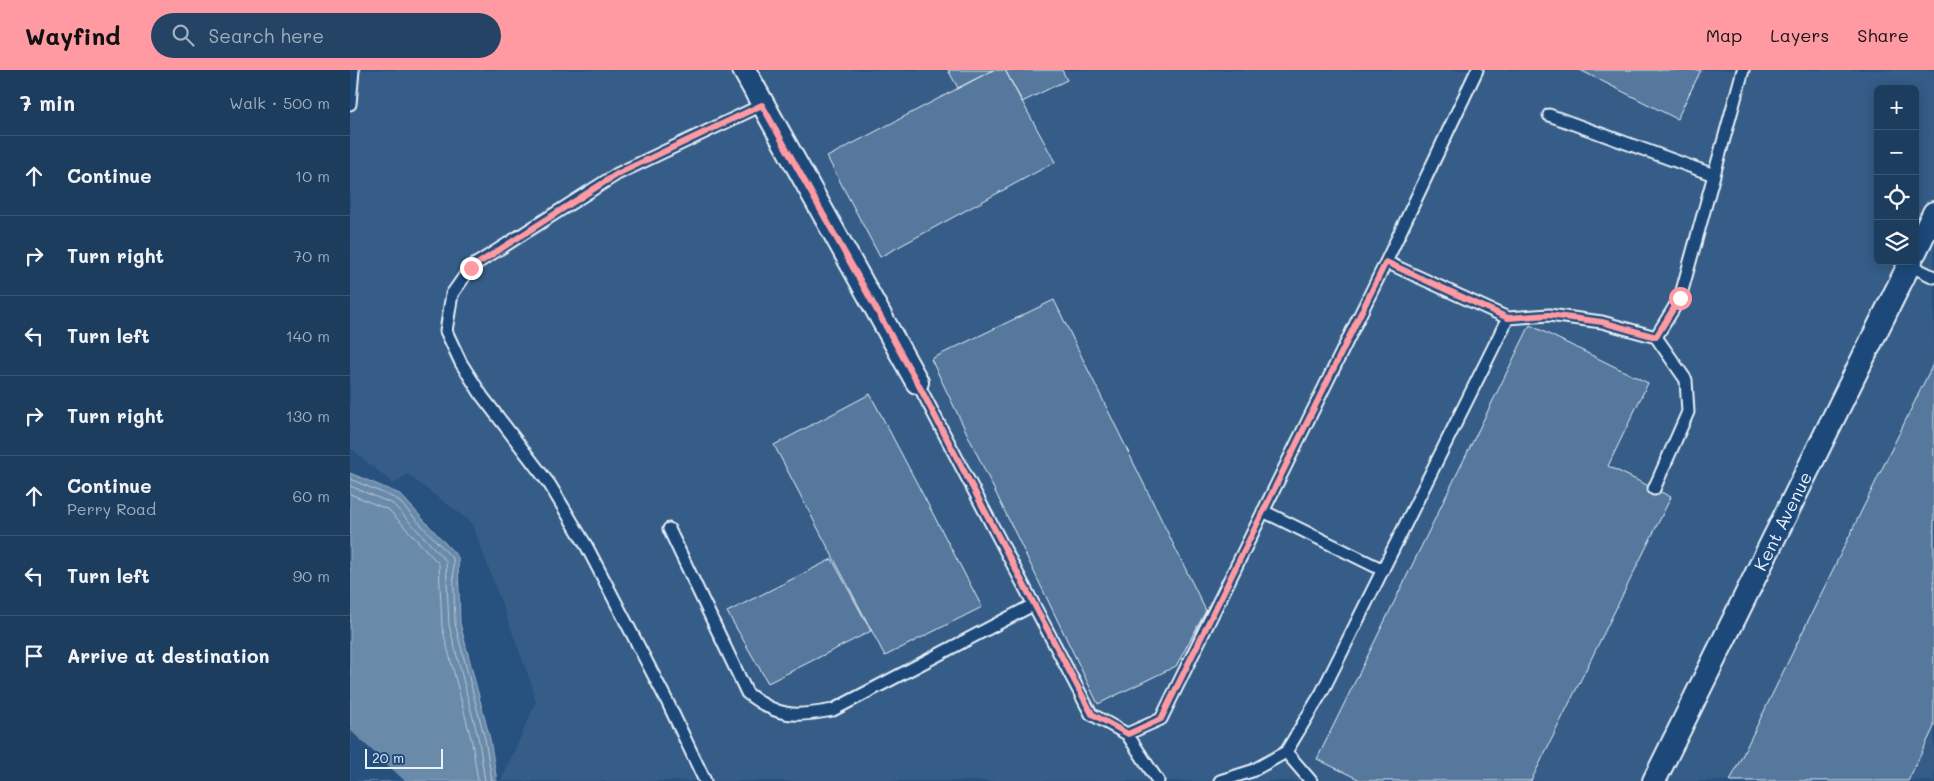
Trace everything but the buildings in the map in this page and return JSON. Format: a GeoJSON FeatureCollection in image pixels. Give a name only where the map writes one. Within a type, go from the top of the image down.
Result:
{"type":"FeatureCollection","features":[{"type":"Feature","properties":{"kind":"street"},"geometry":{"type":"LineString","coordinates":[[744,70],[917,382]]}},
{"type":"Feature","properties":{"kind":"street","name":"Kent Avenue"},"geometry":{"type":"LineString","coordinates":[[1919,244],[1934,213]]}},
{"type":"Feature","properties":{"kind":"street","name":"Kent Avenue"},"geometry":{"type":"LineString","coordinates":[[1654,781],[1909,265]]}},
{"type":"Feature","properties":{"kind":"lane"},"geometry":{"type":"LineString","coordinates":[[350,104],[352,70]]}},
{"type":"Feature","properties":{"kind":"lane"},"geometry":{"type":"LineString","coordinates":[[1128,734],[1161,719],[1386,262],[1477,70]]}},
{"type":"Feature","properties":{"kind":"lane"},"geometry":{"type":"LineString","coordinates":[[1656,337],[1680,298],[1743,70]]}},
{"type":"Feature","properties":{"kind":"lane"},"geometry":{"type":"LineString","coordinates":[[705,781],[663,692],[587,547],[550,485],[482,396],[461,363],[446,331],[452,294],[471,268],[617,174],[762,105]]}},
{"type":"Feature","properties":{"kind":"lane"},"geometry":{"type":"LineString","coordinates":[[1550,116],[1714,175]]}},
{"type":"Feature","properties":{"kind":"lane"},"geometry":{"type":"LineString","coordinates":[[1386,262],[1508,318],[1549,315],[1602,322],[1656,337],[1686,380],[1688,412],[1654,489]]}},
{"type":"Feature","properties":{"kind":"lane"},"geometry":{"type":"LineString","coordinates":[[1919,265],[1934,277]]}},
{"type":"Feature","properties":{"kind":"lane"},"geometry":{"type":"LineString","coordinates":[[1220,781],[1252,771],[1286,752],[1322,692],[1508,318]]}},
{"type":"Feature","properties":{"kind":"lane"},"geometry":{"type":"LineString","coordinates":[[917,382],[1092,714],[1128,734],[1158,781]]}},
{"type":"Feature","properties":{"kind":"lane"},"geometry":{"type":"LineString","coordinates":[[1263,511],[1383,570]]}},
{"type":"Feature","properties":{"kind":"lane"},"geometry":{"type":"LineString","coordinates":[[669,529],[747,694],[775,712],[804,716],[833,710],[1033,605]]}},
{"type":"Feature","properties":{"kind":"lane"},"geometry":{"type":"LineString","coordinates":[[1286,752],[1311,781]]}},
{"type":"Feature","properties":{"kind":"shaded area"},"geometry":{"type":"Polygon","coordinates":[[[350,70],[1934,70],[1934,781],[501,781],[536,702],[531,683],[472,523],[407,474],[394,484],[350,448],[350,70]]]}},
{"type":"Feature","properties":{"kind":"water"},"geometry":{"type":"Polygon","coordinates":[[[350,473],[400,494],[458,557],[460,623],[490,739],[497,781],[350,781],[350,473]]]}},
{"type":"Feature","properties":{"kind":"pier"},"geometry":{"type":"Polygon","coordinates":[[[350,730],[405,781],[350,781],[350,730]]]}},
{"type":"Feature","properties":{"kind":"route"},"geometry":{"type":"LineString","coordinates":[[471,268],[617,174],[762,105],[917,382],[1092,714],[1128,734],[1161,719],[1386,262],[1508,318],[1549,315],[1602,322],[1656,337],[1680,298]]}}]}
